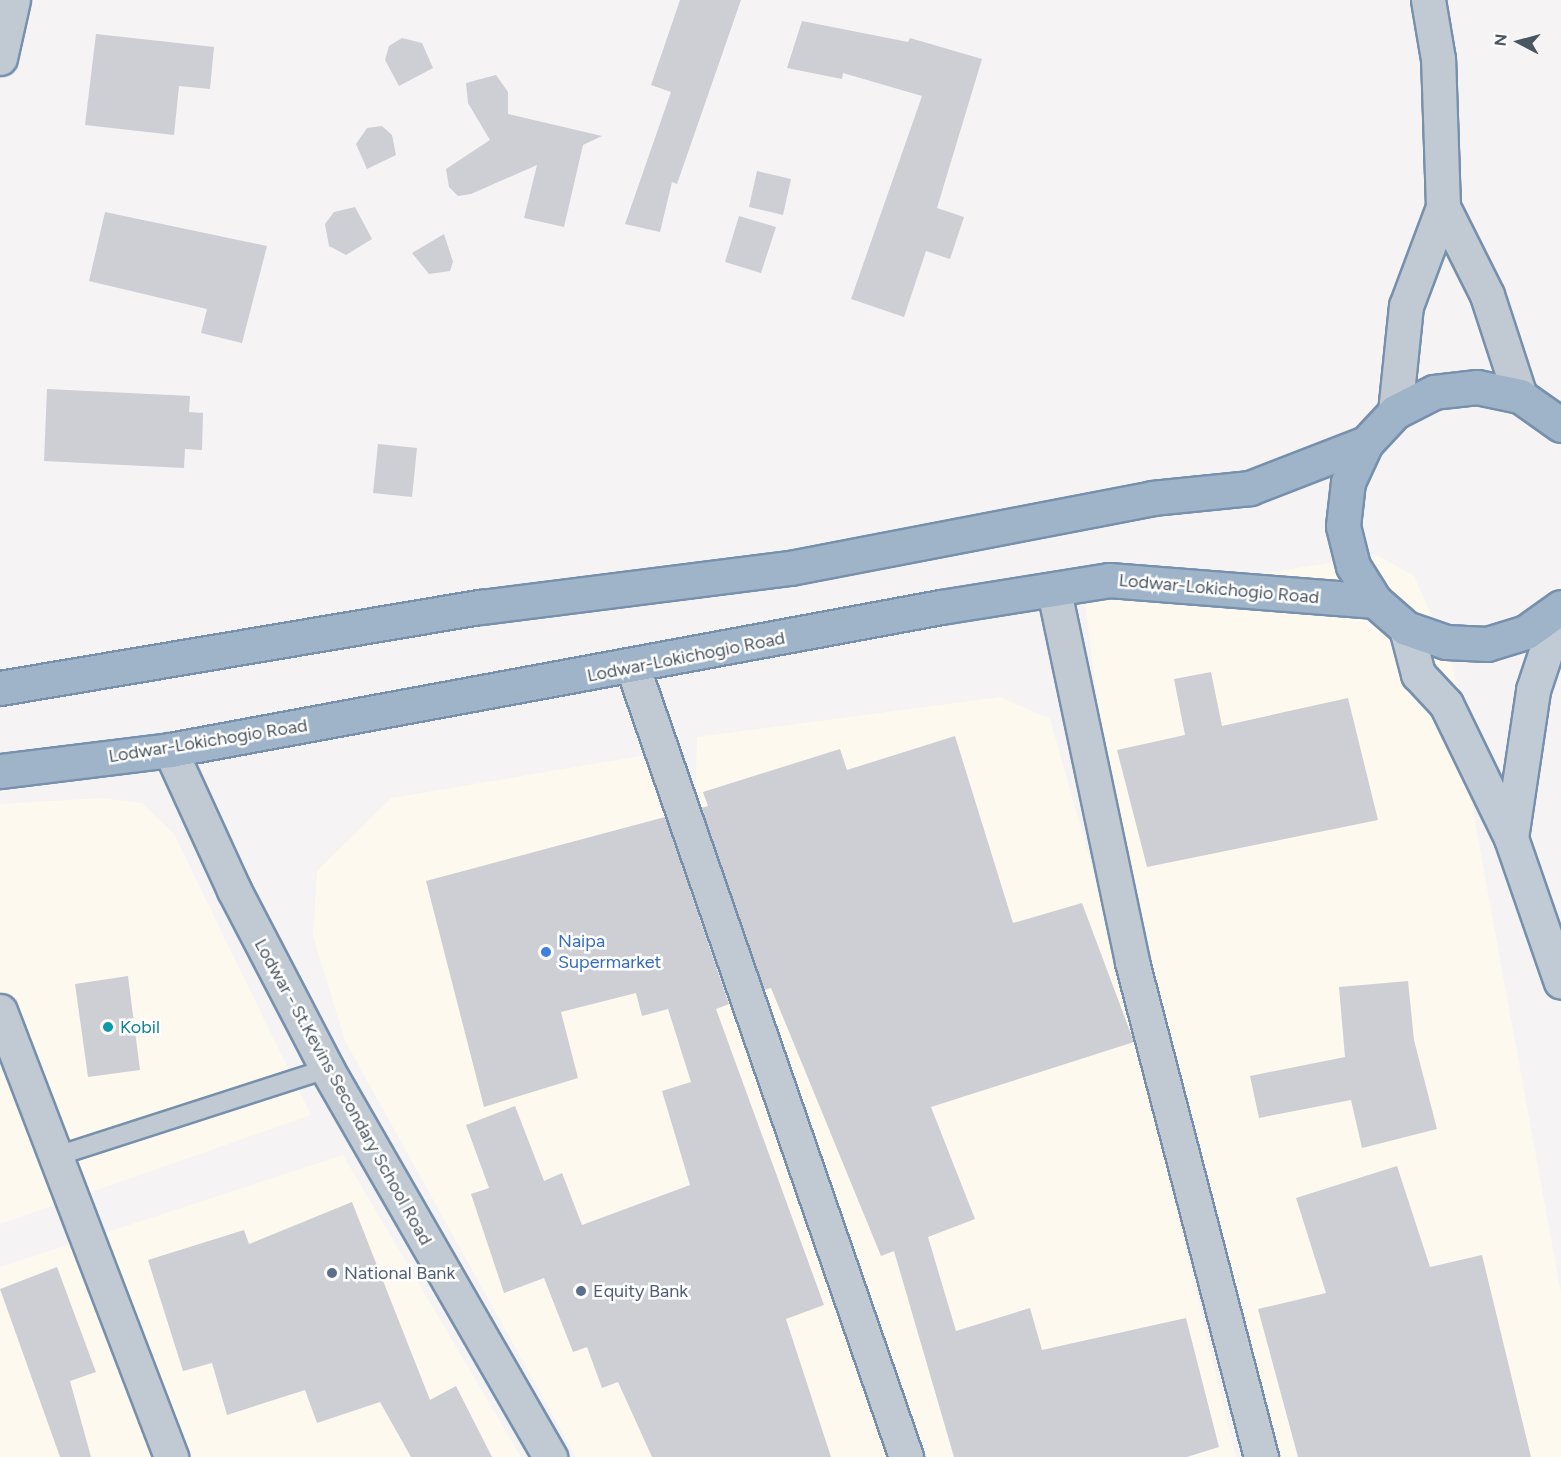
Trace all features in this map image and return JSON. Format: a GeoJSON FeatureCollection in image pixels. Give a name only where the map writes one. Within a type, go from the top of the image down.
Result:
{"type":"FeatureCollection","features":[{"type":"Feature","properties":{"kind":"highway"},"geometry":{"type":"LineString","coordinates":[[1559,421],[1520,396],[1477,387],[1434,392],[1395,412],[1365,443],[1348,483],[1343,526],[1353,566],[1375,602],[1406,628],[1446,642],[1487,644],[1526,632],[1560,608]]}},
{"type":"Feature","properties":{"kind":"highway"},"geometry":{"type":"LineString","coordinates":[[0,688],[481,607],[790,568],[1152,498],[1250,488],[1365,443]]}},
{"type":"Feature","properties":{"kind":"highway","name":"Lodwar-Lokichogio Road"},"geometry":{"type":"LineString","coordinates":[[0,771],[170,750],[633,668],[941,607],[1054,591],[1109,580],[1375,602]]}},
{"type":"Feature","properties":{"kind":"main road"},"geometry":{"type":"LineString","coordinates":[[1511,838],[1533,690],[1560,608]]}},
{"type":"Feature","properties":{"kind":"main road"},"geometry":{"type":"LineString","coordinates":[[1406,628],[1418,674],[1446,704],[1511,838],[1561,982]]}},
{"type":"Feature","properties":{"kind":"street"},"geometry":{"type":"LineString","coordinates":[[0,58],[14,0]]}},
{"type":"Feature","properties":{"kind":"street"},"geometry":{"type":"LineString","coordinates":[[1395,412],[1406,306],[1443,207],[1438,59],[1428,0]]}},
{"type":"Feature","properties":{"kind":"street"},"geometry":{"type":"LineString","coordinates":[[1443,207],[1487,295],[1520,396]]}},
{"type":"Feature","properties":{"kind":"street"},"geometry":{"type":"LineString","coordinates":[[1054,591],[1132,962],[1261,1457]]}},
{"type":"Feature","properties":{"kind":"street"},"geometry":{"type":"LineString","coordinates":[[633,668],[906,1457]]}},
{"type":"Feature","properties":{"kind":"street","name":"Lodwar - St.Kevins Secondary School Road"},"geometry":{"type":"LineString","coordinates":[[170,750],[234,890],[327,1069],[549,1457]]}},
{"type":"Feature","properties":{"kind":"street"},"geometry":{"type":"LineString","coordinates":[[0,1011],[171,1457]]}},
{"type":"Feature","properties":{"kind":"lane"},"geometry":{"type":"LineString","coordinates":[[57,1156],[327,1069]]}},
{"type":"Feature","properties":{"kind":"shaded area"},"geometry":{"type":"Polygon","coordinates":[[[1377,555],[1414,576],[1453,665],[1476,827],[1561,1293],[1561,1457],[1279,1457],[1150,967],[1108,784],[1085,603],[1377,555]]]}},
{"type":"Feature","properties":{"kind":"shaded area"},"geometry":{"type":"Polygon","coordinates":[[[1000,697],[1050,719],[1105,913],[1236,1457],[918,1457],[695,807],[697,737],[1000,697]]]}},
{"type":"Feature","properties":{"kind":"shaded area"},"geometry":{"type":"Polygon","coordinates":[[[641,756],[670,813],[890,1457],[576,1457],[345,1041],[313,936],[317,871],[391,798],[641,756]]]}},
{"type":"Feature","properties":{"kind":"shaded area"},"geometry":{"type":"Polygon","coordinates":[[[102,798],[142,803],[174,834],[311,1115],[0,1224],[0,804],[102,798]]]}},
{"type":"Feature","properties":{"kind":"shaded area"},"geometry":{"type":"Polygon","coordinates":[[[343,1155],[521,1457],[0,1457],[0,1267],[343,1155]]]}},
{"type":"Feature","properties":{"kind":"building"},"geometry":{"type":"Polygon","coordinates":[[[680,0],[741,0],[677,184],[672,182],[660,232],[625,224],[671,92],[651,85],[680,0]]]}},
{"type":"Feature","properties":{"kind":"building"},"geometry":{"type":"Polygon","coordinates":[[[802,21],[908,42],[910,38],[982,59],[937,208],[964,217],[950,259],[926,251],[904,317],[851,299],[922,96],[843,73],[842,79],[787,68],[802,21]]]}},
{"type":"Feature","properties":{"kind":"building"},"geometry":{"type":"Polygon","coordinates":[[[96,34],[214,47],[210,89],[179,86],[174,135],[85,125],[96,34]]]}},
{"type":"Feature","properties":{"kind":"building"},"geometry":{"type":"Polygon","coordinates":[[[402,38],[422,43],[433,68],[399,86],[385,60],[389,46],[402,38]]]}},
{"type":"Feature","properties":{"kind":"building"},"geometry":{"type":"Polygon","coordinates":[[[496,75],[508,92],[508,114],[602,136],[583,145],[564,227],[524,218],[537,165],[471,194],[458,196],[449,187],[446,169],[490,140],[468,103],[466,83],[496,75]]]}},
{"type":"Feature","properties":{"kind":"building"},"geometry":{"type":"Polygon","coordinates":[[[382,126],[392,135],[396,155],[367,169],[356,144],[367,128],[382,126]]]}},
{"type":"Feature","properties":{"kind":"building"},"geometry":{"type":"Polygon","coordinates":[[[757,171],[791,179],[783,215],[749,207],[757,171]]]}},
{"type":"Feature","properties":{"kind":"building"},"geometry":{"type":"Polygon","coordinates":[[[355,207],[372,239],[346,255],[329,246],[325,224],[334,212],[355,207]]]}},
{"type":"Feature","properties":{"kind":"building"},"geometry":{"type":"Polygon","coordinates":[[[105,212],[267,246],[242,343],[201,333],[207,309],[89,281],[105,212]]]}},
{"type":"Feature","properties":{"kind":"building"},"geometry":{"type":"Polygon","coordinates":[[[739,216],[776,227],[761,273],[725,262],[739,216]]]}},
{"type":"Feature","properties":{"kind":"building"},"geometry":{"type":"Polygon","coordinates":[[[444,234],[453,262],[450,271],[429,274],[412,253],[444,234]]]}},
{"type":"Feature","properties":{"kind":"building"},"geometry":{"type":"Polygon","coordinates":[[[47,389],[190,396],[189,412],[203,413],[202,450],[185,449],[184,468],[44,461],[47,389]]]}},
{"type":"Feature","properties":{"kind":"building"},"geometry":{"type":"Polygon","coordinates":[[[378,444],[417,448],[412,497],[373,493],[378,444]]]}},
{"type":"Feature","properties":{"kind":"building"},"geometry":{"type":"Polygon","coordinates":[[[1211,672],[1222,726],[1348,698],[1378,820],[1147,867],[1117,750],[1185,735],[1174,679],[1211,672]]]}},
{"type":"Feature","properties":{"kind":"building"},"geometry":{"type":"Polygon","coordinates":[[[955,736],[1013,923],[1082,903],[1134,1042],[931,1107],[975,1219],[928,1237],[956,1331],[1030,1308],[1042,1350],[1186,1318],[1219,1447],[1187,1457],[954,1457],[894,1251],[881,1256],[771,988],[764,990],[701,808],[708,806],[703,792],[840,749],[847,770],[955,736]]]}},
{"type":"Feature","properties":{"kind":"building"},"geometry":{"type":"Polygon","coordinates":[[[665,817],[729,1004],[716,1009],[824,1305],[786,1319],[831,1457],[652,1457],[618,1382],[602,1388],[587,1347],[573,1352],[544,1278],[504,1293],[471,1194],[489,1188],[466,1125],[515,1106],[544,1181],[562,1173],[582,1225],[690,1185],[662,1091],[691,1082],[668,1009],[642,1016],[636,993],[561,1012],[578,1078],[484,1107],[426,881],[665,817]]]}},
{"type":"Feature","properties":{"kind":"building","name":"Kobil"},"geometry":{"type":"Polygon","coordinates":[[[128,976],[140,1070],[88,1077],[75,984],[128,976]]]}},
{"type":"Feature","properties":{"kind":"building"},"geometry":{"type":"Polygon","coordinates":[[[1408,981],[1414,1040],[1437,1129],[1362,1148],[1351,1100],[1259,1118],[1250,1076],[1345,1057],[1339,987],[1408,981]]]}},
{"type":"Feature","properties":{"kind":"building"},"geometry":{"type":"Polygon","coordinates":[[[1397,1166],[1430,1267],[1482,1255],[1531,1457],[1298,1457],[1258,1309],[1326,1293],[1296,1198],[1397,1166]]]}},
{"type":"Feature","properties":{"kind":"building"},"geometry":{"type":"Polygon","coordinates":[[[352,1202],[430,1400],[456,1386],[492,1457],[411,1457],[380,1402],[317,1423],[305,1390],[227,1415],[212,1363],[183,1371],[148,1260],[244,1230],[249,1244],[352,1202]]]}},
{"type":"Feature","properties":{"kind":"building"},"geometry":{"type":"Polygon","coordinates":[[[57,1267],[96,1372],[70,1381],[91,1457],[60,1457],[0,1289],[57,1267]]]}},
{"type":"Feature","properties":{"kind":"place","name":"Naipa Supermarket"},"geometry":{"type":"Point","coordinates":[546,952]}},
{"type":"Feature","properties":{"kind":"place","name":"Kobil"},"geometry":{"type":"Point","coordinates":[108,1027]}},
{"type":"Feature","properties":{"kind":"place","name":"National Bank"},"geometry":{"type":"Point","coordinates":[332,1273]}},
{"type":"Feature","properties":{"kind":"place","name":"Equity Bank"},"geometry":{"type":"Point","coordinates":[581,1291]}}]}
